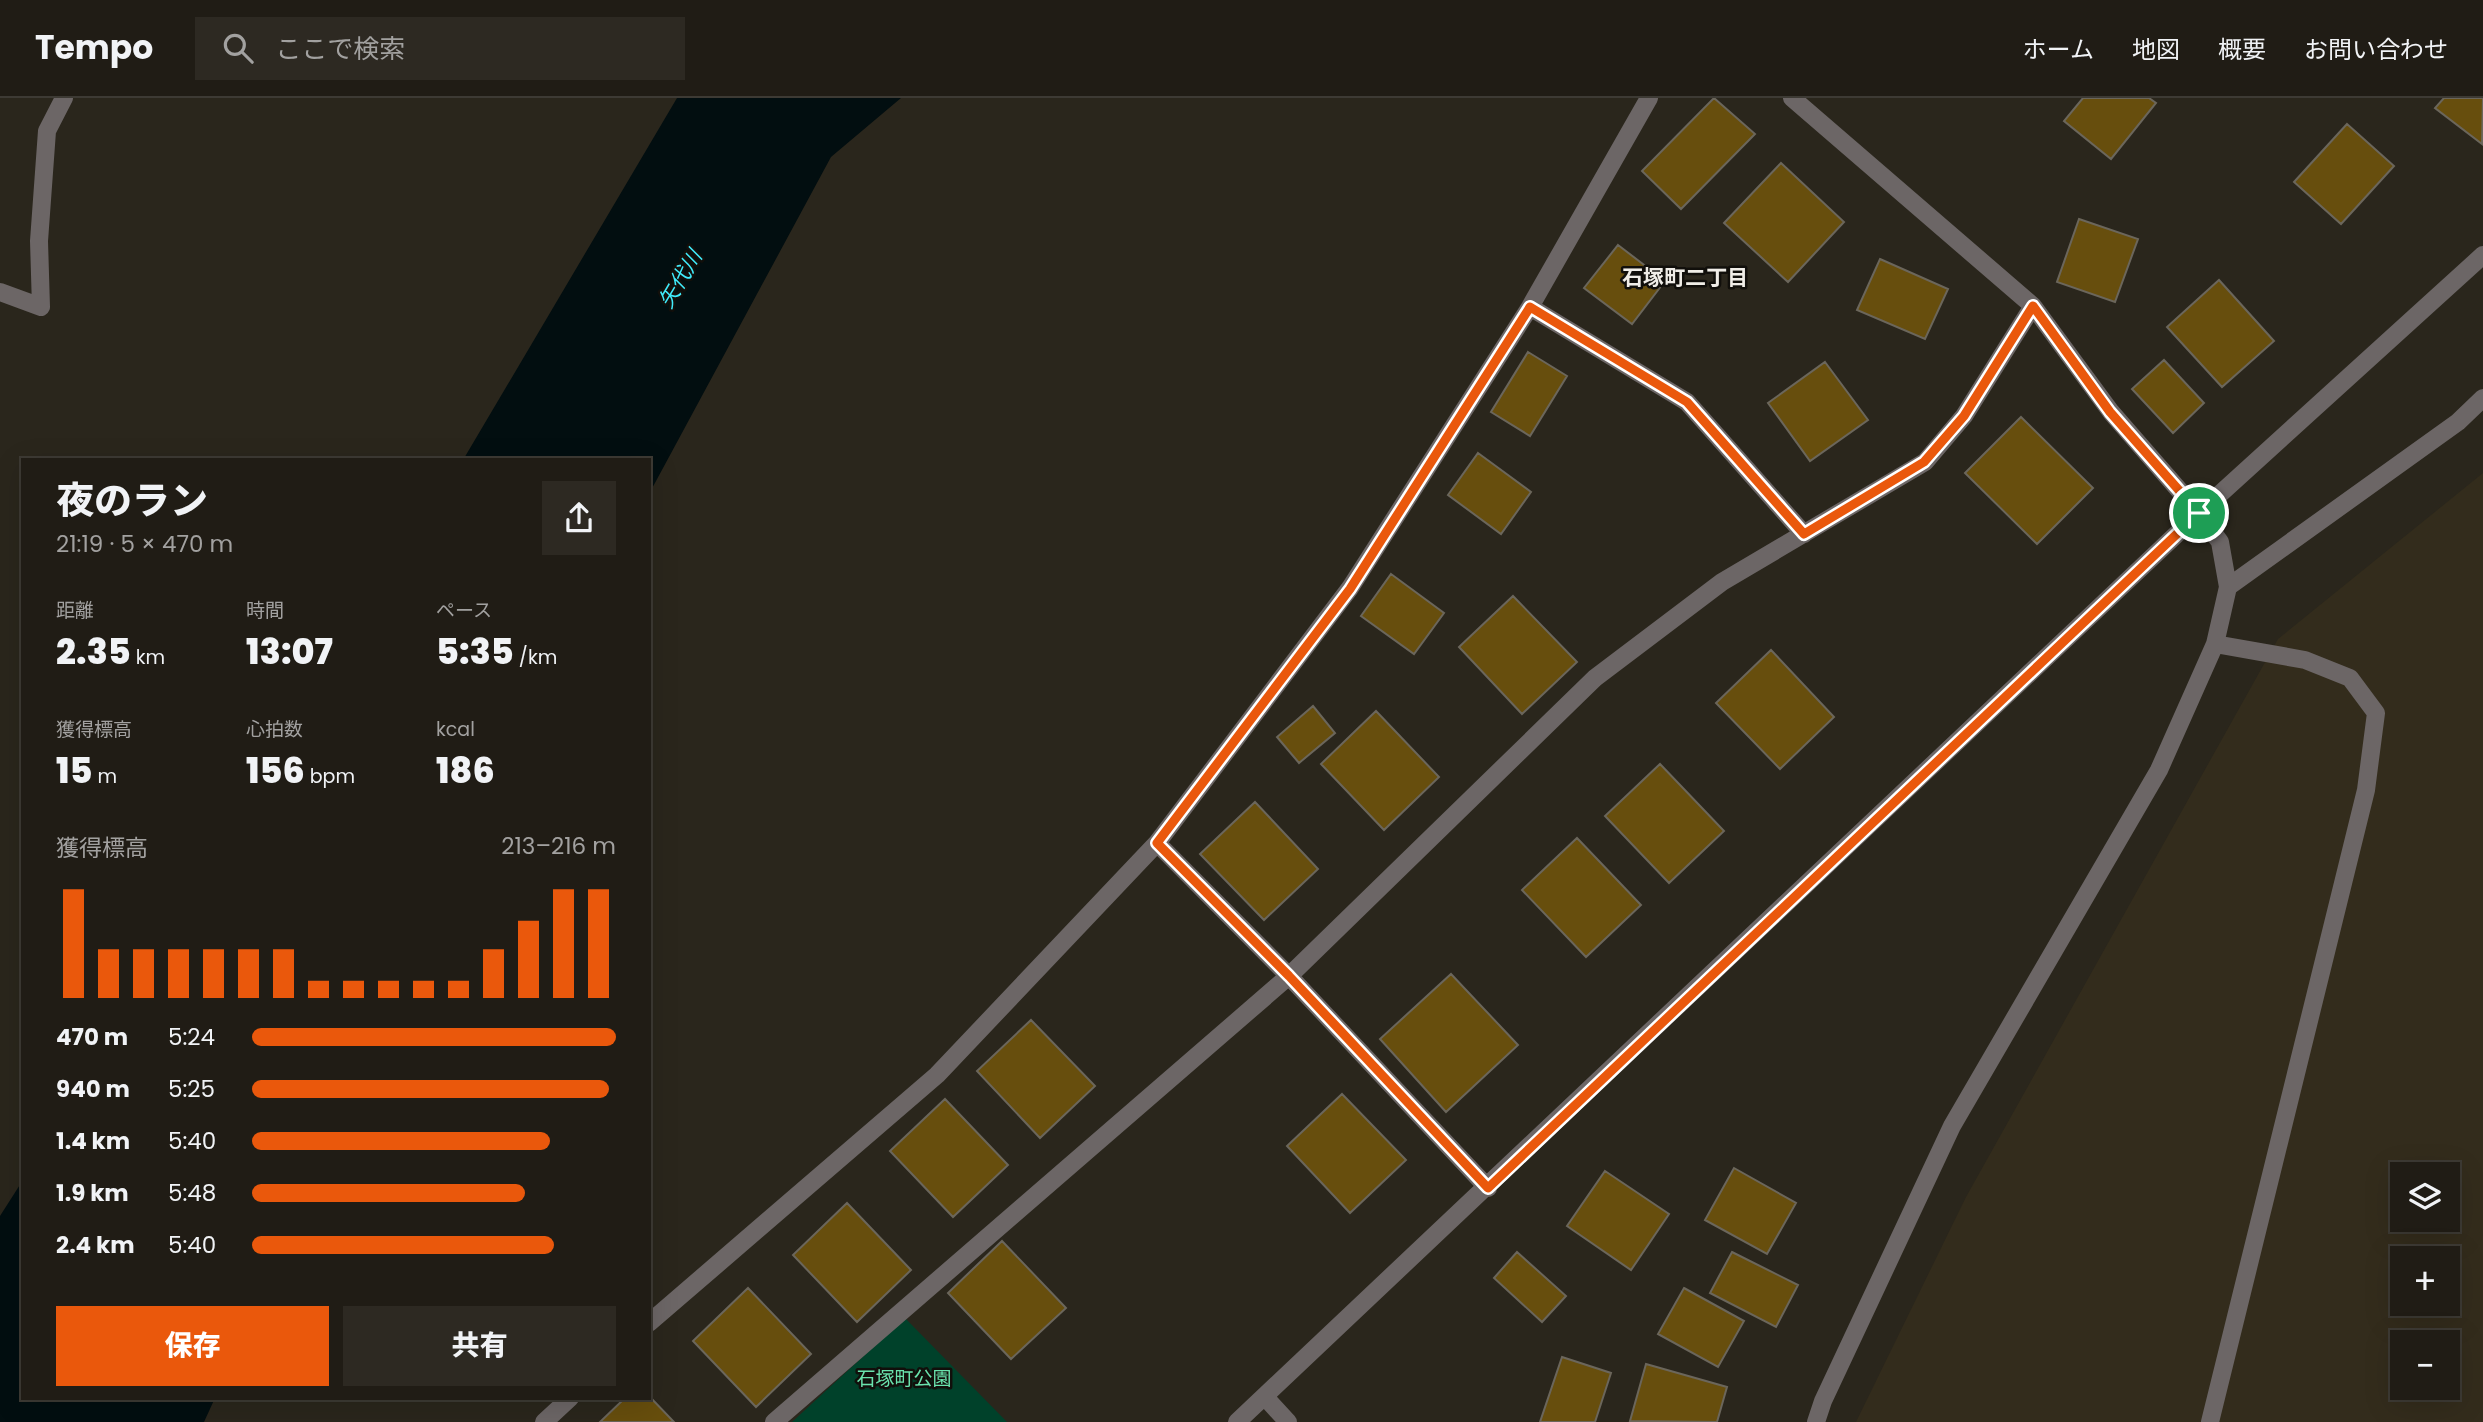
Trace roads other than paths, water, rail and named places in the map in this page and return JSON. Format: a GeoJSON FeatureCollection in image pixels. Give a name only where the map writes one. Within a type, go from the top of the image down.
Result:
{"type":"FeatureCollection","features":[{"type":"Feature","properties":{"kind":"street"},"geometry":{"type":"LineString","coordinates":[[0,292],[41,307],[39,241],[47,131],[64,98]]}},
{"type":"Feature","properties":{"kind":"street"},"geometry":{"type":"LineString","coordinates":[[651,1321],[937,1075],[1157,843],[1350,589],[1530,307],[1649,98]]}},
{"type":"Feature","properties":{"kind":"street"},"geometry":{"type":"LineString","coordinates":[[1792,98],[2033,306],[2110,412],[2199,513],[2220,542],[2228,587],[2215,645],[2159,770],[1952,1126],[1823,1401],[1816,1422]]}},
{"type":"Feature","properties":{"kind":"street"},"geometry":{"type":"LineString","coordinates":[[1237,1422],[1488,1188],[2199,513],[2483,256]]}},
{"type":"Feature","properties":{"kind":"street"},"geometry":{"type":"LineString","coordinates":[[774,1422],[1289,976],[1595,678],[1722,582],[1924,462],[1964,416],[2033,306]]}},
{"type":"Feature","properties":{"kind":"street"},"geometry":{"type":"LineString","coordinates":[[1530,307],[1687,402],[1804,534]]}},
{"type":"Feature","properties":{"kind":"street"},"geometry":{"type":"LineString","coordinates":[[2228,587],[2458,422],[2483,398]]}},
{"type":"Feature","properties":{"kind":"street"},"geometry":{"type":"LineString","coordinates":[[2210,1422],[2366,790],[2376,713],[2350,678],[2305,660],[2215,645]]}},
{"type":"Feature","properties":{"kind":"street"},"geometry":{"type":"LineString","coordinates":[[1157,843],[1289,976],[1488,1188]]}},
{"type":"Feature","properties":{"kind":"street"},"geometry":{"type":"LineString","coordinates":[[1265,1397],[1288,1422]]}},
{"type":"Feature","properties":{"kind":"street"},"geometry":{"type":"LineString","coordinates":[[544,1422],[568,1400]]}},
{"type":"Feature","properties":{"kind":"water","name":"矢代川"},"geometry":{"type":"Polygon","coordinates":[[[677,98],[901,98],[831,157],[651,490],[651,458],[464,458],[677,98]]]}},
{"type":"Feature","properties":{"kind":"water"},"geometry":{"type":"Polygon","coordinates":[[[21,1183],[21,1400],[214,1400],[204,1422],[0,1422],[0,1216],[21,1183]]]}},
{"type":"Feature","properties":{"kind":"district","name":"石塚町二丁目"},"geometry":{"type":"Point","coordinates":[1685,277]}},
{"type":"Feature","properties":{"kind":"park label","name":"石塚町公園"},"geometry":{"type":"Point","coordinates":[904,1378]}}]}
